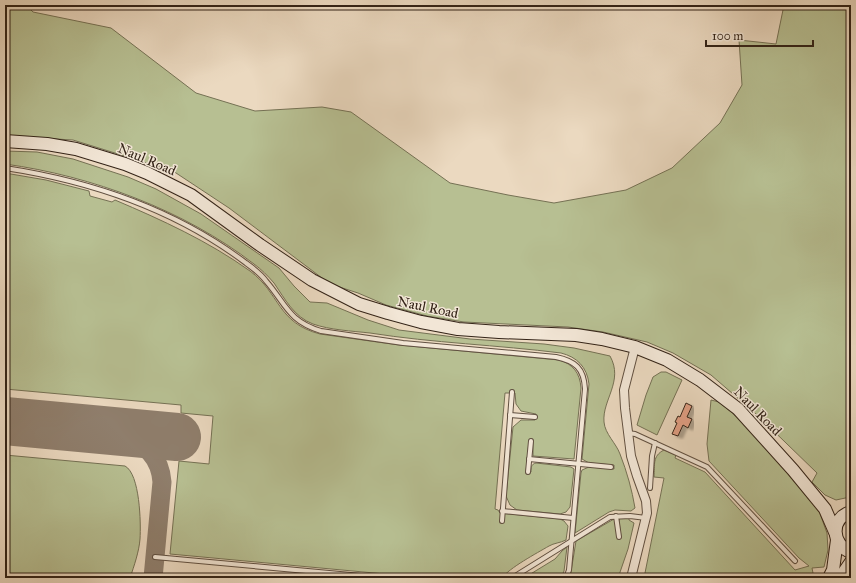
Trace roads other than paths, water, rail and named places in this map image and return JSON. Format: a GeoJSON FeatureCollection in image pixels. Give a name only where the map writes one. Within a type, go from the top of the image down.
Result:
{"type":"FeatureCollection","features":[{"type":"Feature","properties":{"kind":"street","name":"Naul Road"},"geometry":{"type":"LineString","coordinates":[[5,141],[47,144],[76,149],[125,164],[147,173],[191,195],[265,249],[312,280],[359,304],[388,314],[458,329],[576,335],[602,339],[635,347],[667,360],[682,368],[720,394],[738,409],[793,470],[825,509],[836,536]]}},
{"type":"Feature","properties":{"kind":"street"},"geometry":{"type":"LineString","coordinates":[[631,578],[646,518],[646,501],[631,456],[625,408],[624,390],[635,347]]}},
{"type":"Feature","properties":{"kind":"street","name":"Naul Road"},"geometry":{"type":"LineString","coordinates":[[825,509],[847,514]]}},
{"type":"Feature","properties":{"kind":"street"},"geometry":{"type":"LineString","coordinates":[[829,578],[834,564],[838,520],[847,514]]}},
{"type":"Feature","properties":{"kind":"street"},"geometry":{"type":"LineString","coordinates":[[836,536],[843,547],[851,552]]}},
{"type":"Feature","properties":{"kind":"street"},"geometry":{"type":"LineString","coordinates":[[840,578],[851,562]]}},
{"type":"Feature","properties":{"kind":"lane"},"geometry":{"type":"LineString","coordinates":[[5,168],[29,172],[96,188],[132,201],[178,221],[206,237],[256,270],[265,279],[297,320],[308,327],[320,331],[403,342],[556,357],[566,359],[574,363],[585,379],[585,388],[569,570],[566,578]]}},
{"type":"Feature","properties":{"kind":"lane"},"geometry":{"type":"LineString","coordinates":[[502,521],[512,392]]}},
{"type":"Feature","properties":{"kind":"lane"},"geometry":{"type":"LineString","coordinates":[[510,415],[535,417]]}},
{"type":"Feature","properties":{"kind":"lane"},"geometry":{"type":"LineString","coordinates":[[628,433],[635,434],[707,466],[795,561]]}},
{"type":"Feature","properties":{"kind":"lane"},"geometry":{"type":"LineString","coordinates":[[528,472],[531,441]]}},
{"type":"Feature","properties":{"kind":"lane"},"geometry":{"type":"LineString","coordinates":[[650,488],[652,456],[655,443]]}},
{"type":"Feature","properties":{"kind":"lane"},"geometry":{"type":"LineString","coordinates":[[529,459],[611,467]]}},
{"type":"Feature","properties":{"kind":"lane"},"geometry":{"type":"LineString","coordinates":[[502,511],[573,518]]}},
{"type":"Feature","properties":{"kind":"lane"},"geometry":{"type":"LineString","coordinates":[[616,516],[619,537]]}},
{"type":"Feature","properties":{"kind":"lane"},"geometry":{"type":"LineString","coordinates":[[512,578],[610,517],[646,518]]}},
{"type":"Feature","properties":{"kind":"lane"},"geometry":{"type":"LineString","coordinates":[[155,557],[383,578]]}}]}
